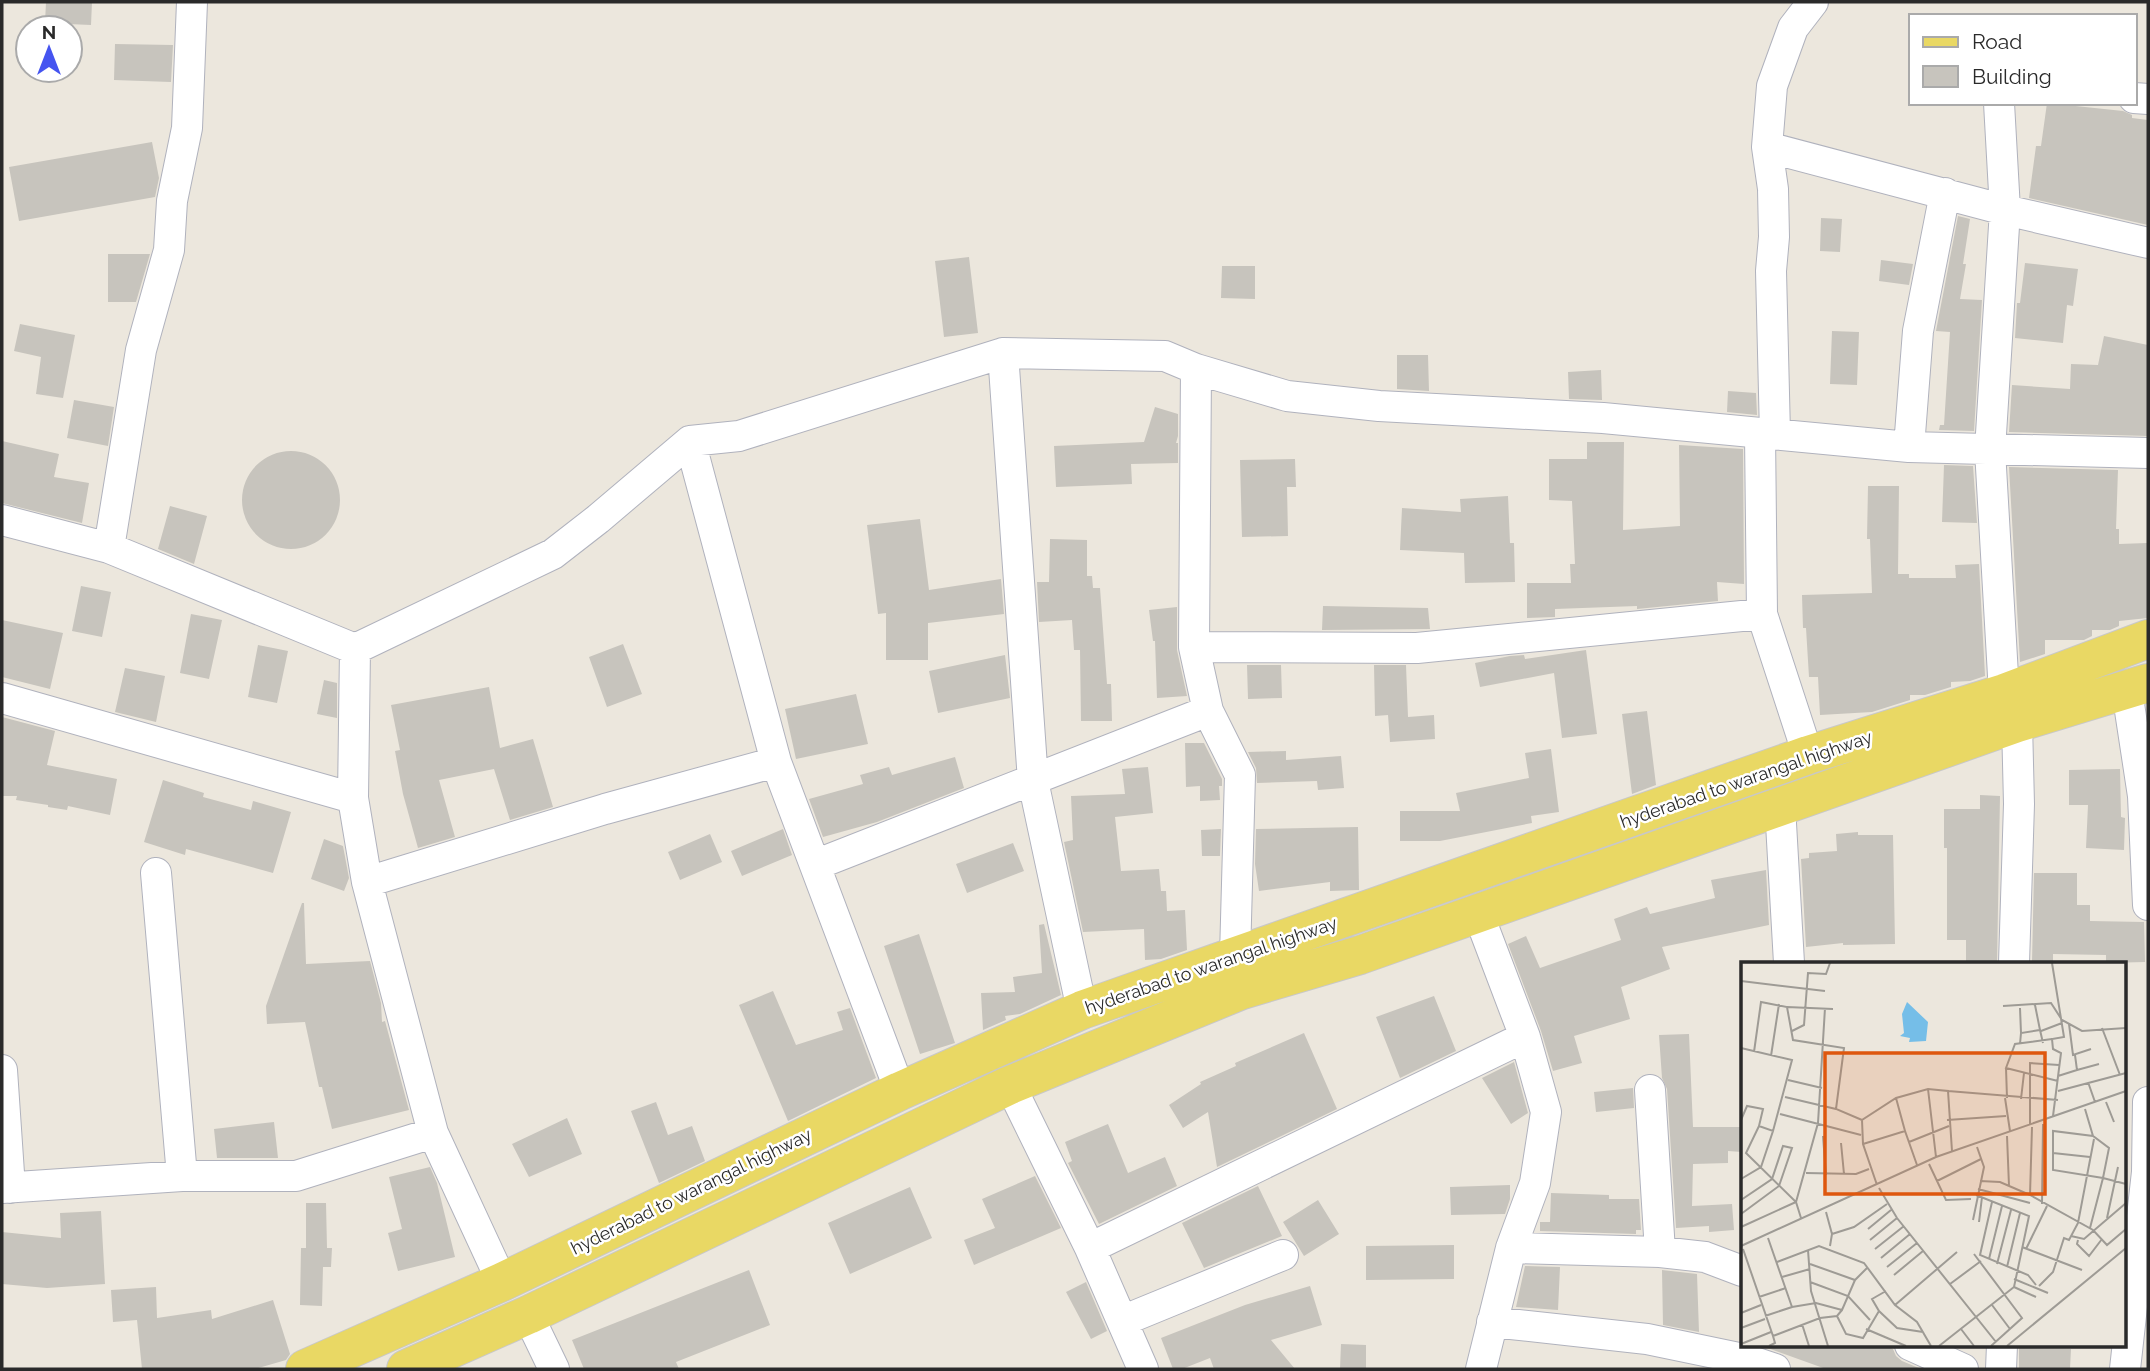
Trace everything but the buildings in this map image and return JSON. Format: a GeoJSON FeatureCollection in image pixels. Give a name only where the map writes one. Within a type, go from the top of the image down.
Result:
{"type":"FeatureCollection","features":[{"type":"Feature","properties":{"kind":"main road","name":"hyderabad to warangal highway"},"geometry":{"type":"LineString","coordinates":[[304,1369],[502,1282],[900,1091],[1082,1010],[1808,755],[2010,708],[2148,639]]}},
{"type":"Feature","properties":{"kind":"main road"},"geometry":{"type":"LineString","coordinates":[[406,1369],[528,1315],[1010,1085],[1242,990],[1360,955],[1875,774],[2010,708],[2137,687]]}},
{"type":"Feature","properties":{"kind":"street"},"geometry":{"type":"LineString","coordinates":[[109,548],[141,350],[169,250],[172,201],[187,128],[192,2]]}},
{"type":"Feature","properties":{"kind":"street"},"geometry":{"type":"LineString","coordinates":[[1808,755],[1762,614],[1774,237],[1773,189],[1767,147],[1772,86],[1793,28],[1813,2]]}},
{"type":"Feature","properties":{"kind":"street"},"geometry":{"type":"LineString","coordinates":[[1999,105],[2005,210],[1990,450],[2019,804],[2014,962]]}},
{"type":"Feature","properties":{"kind":"street"},"geometry":{"type":"LineString","coordinates":[[1767,147],[2005,210],[2148,243]]}},
{"type":"Feature","properties":{"kind":"street"},"geometry":{"type":"LineString","coordinates":[[1909,447],[1918,331],[1945,193]]}},
{"type":"Feature","properties":{"kind":"street"},"geometry":{"type":"LineString","coordinates":[[2,520],[109,548],[355,649],[553,554],[690,441],[738,436],[1003,352],[1166,356],[1196,369],[1287,396],[1379,406],[1604,418],[1909,447],[2148,453]]}},
{"type":"Feature","properties":{"kind":"street"},"geometry":{"type":"LineString","coordinates":[[1003,352],[1033,781],[1082,1010]]}},
{"type":"Feature","properties":{"kind":"street"},"geometry":{"type":"LineString","coordinates":[[1196,369],[1194,647],[1208,711],[1240,775],[1235,956]]}},
{"type":"Feature","properties":{"kind":"street"},"geometry":{"type":"LineString","coordinates":[[690,441],[776,762],[900,1091]]}},
{"type":"Feature","properties":{"kind":"street"},"geometry":{"type":"LineString","coordinates":[[1194,647],[1418,648],[1762,614]]}},
{"type":"Feature","properties":{"kind":"street"},"geometry":{"type":"LineString","coordinates":[[355,649],[353,798],[367,882],[433,1133],[502,1282]]}},
{"type":"Feature","properties":{"kind":"street"},"geometry":{"type":"LineString","coordinates":[[2137,687],[2148,905]]}},
{"type":"Feature","properties":{"kind":"street"},"geometry":{"type":"LineString","coordinates":[[2,698],[353,798]]}},
{"type":"Feature","properties":{"kind":"street"},"geometry":{"type":"LineString","coordinates":[[816,865],[1208,711]]}},
{"type":"Feature","properties":{"kind":"street"},"geometry":{"type":"LineString","coordinates":[[367,882],[605,808],[776,762]]}},
{"type":"Feature","properties":{"kind":"street"},"geometry":{"type":"LineString","coordinates":[[1780,806],[1789,962]]}},
{"type":"Feature","properties":{"kind":"street"},"geometry":{"type":"LineString","coordinates":[[156,873],[182,1175]]}},
{"type":"Feature","properties":{"kind":"street"},"geometry":{"type":"LineString","coordinates":[[1478,913],[1525,1037],[1546,1112],[1535,1184],[1511,1248],[1481,1369]]}},
{"type":"Feature","properties":{"kind":"street"},"geometry":{"type":"LineString","coordinates":[[1090,1248],[1525,1037]]}},
{"type":"Feature","properties":{"kind":"street"},"geometry":{"type":"LineString","coordinates":[[2,1070],[6,1188],[182,1175],[296,1176],[433,1133]]}},
{"type":"Feature","properties":{"kind":"street"},"geometry":{"type":"LineString","coordinates":[[1010,1085],[1090,1248],[1143,1369]]}},
{"type":"Feature","properties":{"kind":"street"},"geometry":{"type":"LineString","coordinates":[[1650,1090],[1660,1252]]}},
{"type":"Feature","properties":{"kind":"street"},"geometry":{"type":"LineString","coordinates":[[2125,1369],[2139,1335],[2148,1102]]}},
{"type":"Feature","properties":{"kind":"street"},"geometry":{"type":"LineString","coordinates":[[1511,1248],[1660,1252],[1705,1257],[1741,1271]]}},
{"type":"Feature","properties":{"kind":"street"},"geometry":{"type":"LineString","coordinates":[[1122,1321],[1283,1255]]}},
{"type":"Feature","properties":{"kind":"street"},"geometry":{"type":"LineString","coordinates":[[528,1315],[554,1369]]}},
{"type":"Feature","properties":{"kind":"street"},"geometry":{"type":"LineString","coordinates":[[1492,1322],[1647,1339],[1748,1360],[1775,1369]]}},
{"type":"Feature","properties":{"kind":"street"},"geometry":{"type":"LineString","coordinates":[[1912,1346],[1963,1369]]}},
{"type":"Feature","properties":{"kind":"street"},"geometry":{"type":"LineString","coordinates":[[2001,1369],[2002,1346]]}}]}
